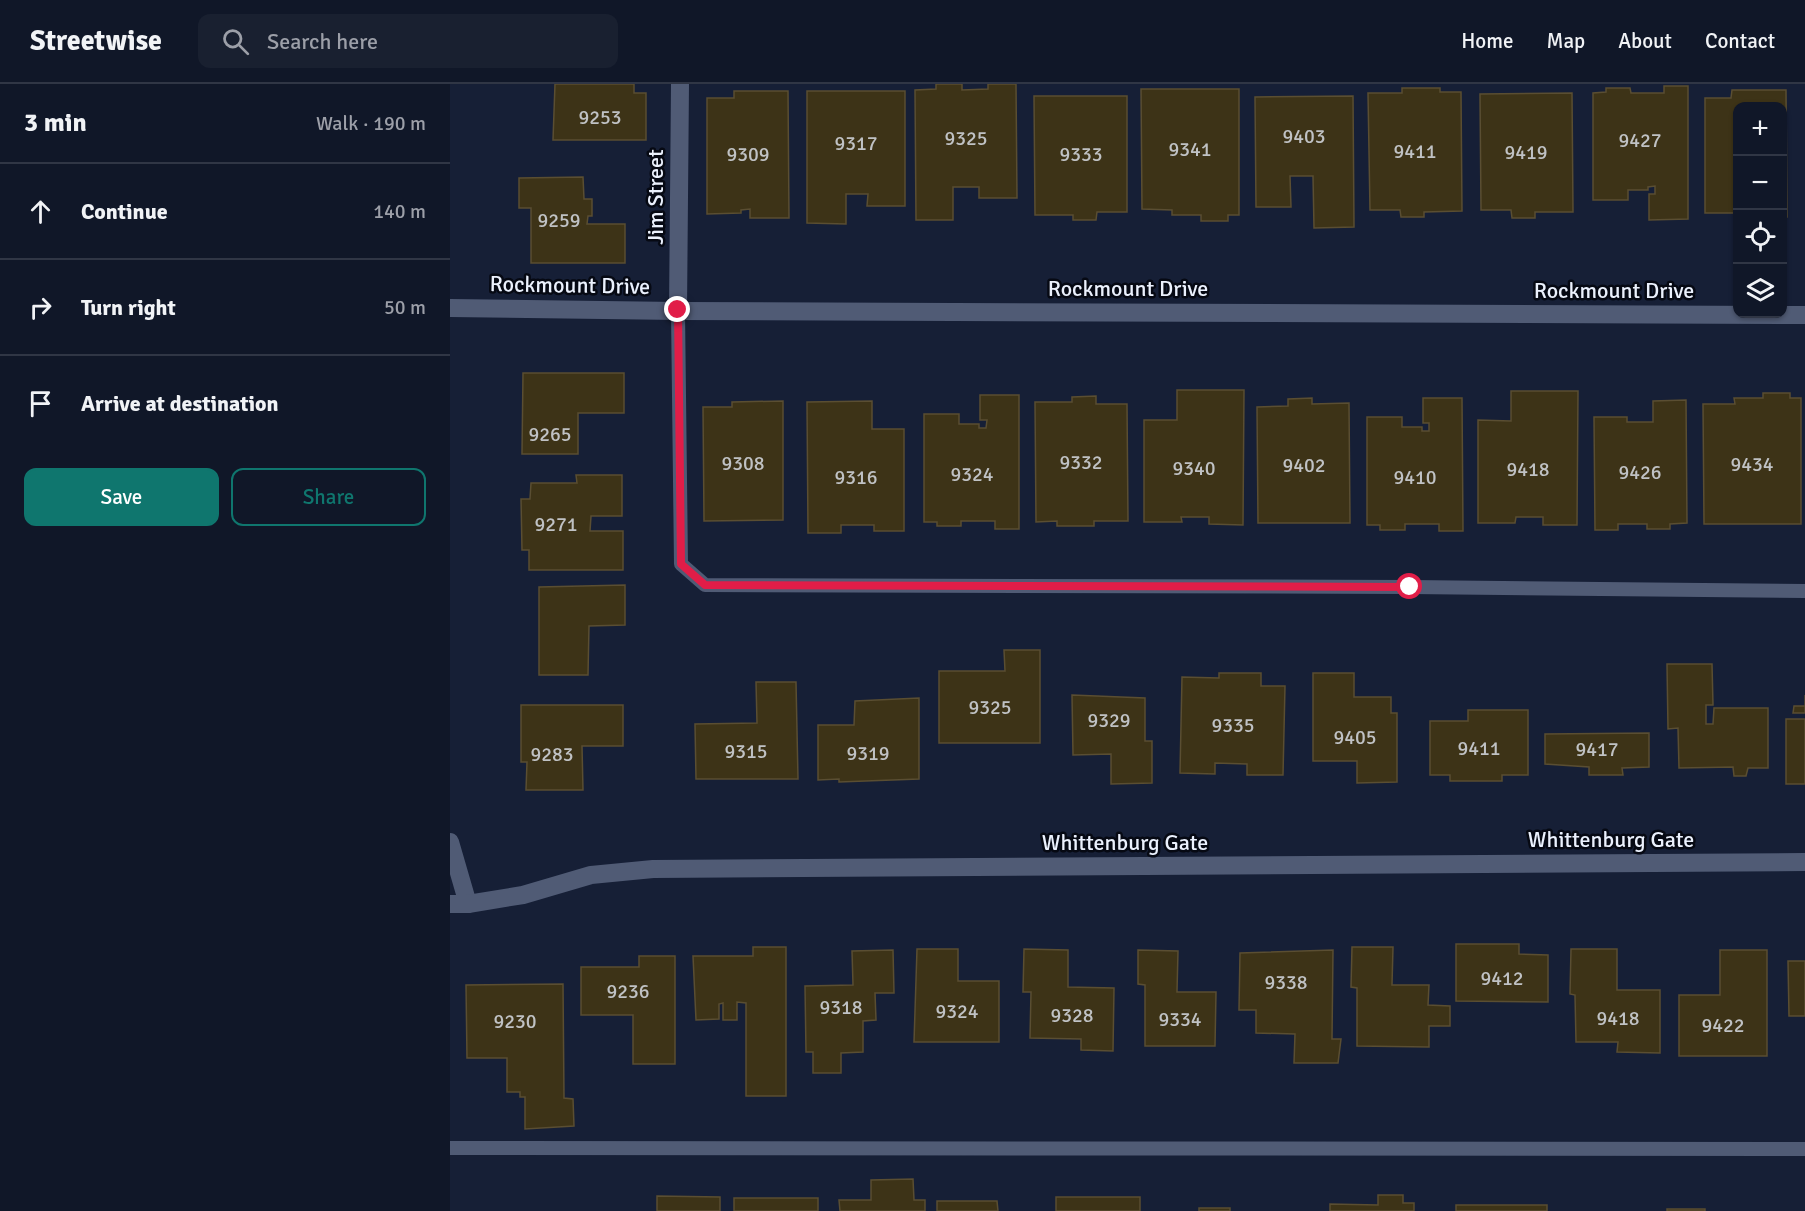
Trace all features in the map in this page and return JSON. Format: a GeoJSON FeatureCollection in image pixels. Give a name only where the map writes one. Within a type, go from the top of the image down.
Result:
{"type":"FeatureCollection","features":[{"type":"Feature","properties":{"kind":"street","name":"Jim Street"},"geometry":{"type":"LineString","coordinates":[[678,310],[680,84]]}},
{"type":"Feature","properties":{"kind":"street","name":"Rockmount Drive"},"geometry":{"type":"LineString","coordinates":[[450,308],[1805,315]]}},
{"type":"Feature","properties":{"kind":"street"},"geometry":{"type":"LineString","coordinates":[[450,842],[468,904]]}},
{"type":"Feature","properties":{"kind":"street","name":"Whittenburg Gate"},"geometry":{"type":"LineString","coordinates":[[450,904],[468,904],[523,895],[591,875],[653,868],[1805,862]]}},
{"type":"Feature","properties":{"kind":"lane"},"geometry":{"type":"LineString","coordinates":[[678,310],[681,564],[705,585],[1410,587],[1805,591]]}},
{"type":"Feature","properties":{"kind":"lane"},"geometry":{"type":"LineString","coordinates":[[450,1148],[1805,1149]]}},
{"type":"Feature","properties":{"kind":"building"},"geometry":{"type":"Polygon","coordinates":[[[555,84],[634,84],[634,93],[646,93],[646,140],[553,140],[555,84]]]}},
{"type":"Feature","properties":{"kind":"building"},"geometry":{"type":"Polygon","coordinates":[[[936,84],[962,84],[962,90],[988,89],[988,84],[1016,84],[1017,198],[979,198],[979,187],[953,187],[953,220],[916,220],[915,90],[936,89],[936,84]]]}},
{"type":"Feature","properties":{"kind":"building"},"geometry":{"type":"Polygon","coordinates":[[[1664,86],[1688,86],[1688,219],[1649,220],[1649,194],[1655,194],[1655,186],[1648,187],[1648,190],[1628,190],[1628,200],[1593,200],[1593,93],[1606,92],[1606,88],[1630,88],[1631,93],[1664,93],[1664,86]]]}},
{"type":"Feature","properties":{"kind":"building"},"geometry":{"type":"Polygon","coordinates":[[[1402,88],[1440,88],[1440,92],[1461,92],[1462,211],[1424,212],[1424,217],[1401,217],[1400,210],[1370,210],[1368,93],[1402,93],[1402,88]]]}},
{"type":"Feature","properties":{"kind":"building"},"geometry":{"type":"Polygon","coordinates":[[[1141,89],[1239,89],[1239,215],[1228,215],[1228,221],[1201,221],[1201,215],[1172,215],[1172,210],[1142,209],[1141,89]]]}},
{"type":"Feature","properties":{"kind":"building"},"geometry":{"type":"Polygon","coordinates":[[[1732,90],[1786,90],[1786,102],[1733,102],[1733,213],[1705,213],[1705,98],[1731,98],[1732,90]]]}},
{"type":"Feature","properties":{"kind":"building"},"geometry":{"type":"Polygon","coordinates":[[[734,91],[788,91],[789,218],[750,218],[750,209],[741,210],[741,213],[707,214],[707,98],[734,98],[734,91]]]}},
{"type":"Feature","properties":{"kind":"building"},"geometry":{"type":"Polygon","coordinates":[[[807,91],[905,91],[905,206],[867,206],[868,194],[846,194],[846,224],[807,223],[807,91]]]}},
{"type":"Feature","properties":{"kind":"building"},"geometry":{"type":"Polygon","coordinates":[[[1572,93],[1573,212],[1535,212],[1535,218],[1512,218],[1511,210],[1481,210],[1480,94],[1572,93]]]}},
{"type":"Feature","properties":{"kind":"building"},"geometry":{"type":"Polygon","coordinates":[[[1034,96],[1127,96],[1127,212],[1097,212],[1096,220],[1073,220],[1073,215],[1035,215],[1034,96]]]}},
{"type":"Feature","properties":{"kind":"building"},"geometry":{"type":"Polygon","coordinates":[[[1353,96],[1354,227],[1314,228],[1313,176],[1290,176],[1291,207],[1256,207],[1255,97],[1353,96]]]}},
{"type":"Feature","properties":{"kind":"building"},"geometry":{"type":"Polygon","coordinates":[[[583,177],[584,199],[592,199],[592,216],[588,216],[587,224],[625,224],[625,263],[531,263],[531,208],[519,208],[519,178],[583,177]]]}},
{"type":"Feature","properties":{"kind":"building"},"geometry":{"type":"Polygon","coordinates":[[[523,373],[624,373],[624,413],[578,413],[578,454],[522,454],[523,373]]]}},
{"type":"Feature","properties":{"kind":"building"},"geometry":{"type":"Polygon","coordinates":[[[1177,390],[1244,390],[1243,525],[1209,524],[1209,517],[1181,517],[1182,522],[1144,522],[1144,420],[1177,420],[1177,390]]]}},
{"type":"Feature","properties":{"kind":"building"},"geometry":{"type":"Polygon","coordinates":[[[1511,391],[1578,391],[1577,525],[1543,525],[1543,517],[1516,517],[1515,523],[1478,523],[1478,420],[1511,421],[1511,391]]]}},
{"type":"Feature","properties":{"kind":"building"},"geometry":{"type":"Polygon","coordinates":[[[1763,393],[1790,393],[1790,398],[1801,398],[1801,524],[1704,524],[1703,404],[1735,404],[1734,398],[1763,398],[1763,393]]]}},
{"type":"Feature","properties":{"kind":"building"},"geometry":{"type":"Polygon","coordinates":[[[980,395],[1019,395],[1019,529],[995,529],[995,521],[961,521],[961,526],[937,526],[937,522],[924,522],[924,414],[959,414],[959,424],[979,424],[979,428],[986,428],[987,420],[980,420],[980,395]]]}},
{"type":"Feature","properties":{"kind":"building"},"geometry":{"type":"Polygon","coordinates":[[[1096,396],[1096,404],[1127,404],[1128,521],[1094,521],[1094,526],[1057,526],[1057,521],[1036,522],[1035,402],[1072,402],[1072,397],[1096,396]]]}},
{"type":"Feature","properties":{"kind":"building"},"geometry":{"type":"Polygon","coordinates":[[[1312,398],[1312,404],[1349,403],[1350,523],[1258,523],[1257,407],[1288,406],[1288,399],[1312,398]]]}},
{"type":"Feature","properties":{"kind":"building"},"geometry":{"type":"Polygon","coordinates":[[[1423,398],[1462,398],[1463,531],[1439,531],[1439,524],[1405,524],[1405,530],[1380,530],[1380,525],[1367,525],[1367,417],[1402,417],[1402,427],[1422,427],[1422,431],[1429,431],[1429,423],[1423,423],[1423,398]]]}},
{"type":"Feature","properties":{"kind":"building"},"geometry":{"type":"Polygon","coordinates":[[[1686,400],[1687,523],[1670,524],[1670,529],[1647,529],[1647,524],[1618,524],[1618,530],[1595,530],[1594,417],[1627,417],[1627,422],[1653,422],[1653,401],[1686,400]]]}},
{"type":"Feature","properties":{"kind":"building"},"geometry":{"type":"Polygon","coordinates":[[[783,401],[783,520],[704,521],[703,407],[732,407],[732,402],[783,401]]]}},
{"type":"Feature","properties":{"kind":"building"},"geometry":{"type":"Polygon","coordinates":[[[872,401],[872,429],[904,429],[904,531],[874,531],[874,525],[841,525],[841,533],[808,533],[807,402],[872,401]]]}},
{"type":"Feature","properties":{"kind":"building"},"geometry":{"type":"Polygon","coordinates":[[[576,475],[622,475],[622,516],[591,516],[590,531],[623,531],[623,570],[529,570],[529,550],[522,550],[521,499],[530,499],[531,483],[577,483],[576,475]]]}},
{"type":"Feature","properties":{"kind":"building"},"geometry":{"type":"Polygon","coordinates":[[[625,585],[625,625],[589,626],[588,675],[539,675],[539,587],[625,585]]]}},
{"type":"Feature","properties":{"kind":"building"},"geometry":{"type":"Polygon","coordinates":[[[1004,650],[1040,650],[1040,743],[939,743],[939,671],[1005,671],[1004,650]]]}},
{"type":"Feature","properties":{"kind":"building"},"geometry":{"type":"Polygon","coordinates":[[[1667,664],[1712,664],[1713,705],[1706,705],[1706,724],[1713,724],[1714,708],[1768,708],[1768,768],[1748,768],[1746,776],[1734,776],[1733,767],[1679,768],[1678,728],[1668,729],[1667,664]]]}},
{"type":"Feature","properties":{"kind":"building"},"geometry":{"type":"Polygon","coordinates":[[[1219,673],[1261,673],[1261,686],[1285,686],[1283,775],[1247,775],[1247,764],[1215,763],[1215,774],[1180,773],[1182,677],[1219,678],[1219,673]]]}},
{"type":"Feature","properties":{"kind":"building"},"geometry":{"type":"Polygon","coordinates":[[[1313,673],[1354,673],[1354,697],[1391,697],[1391,713],[1397,713],[1397,782],[1357,783],[1357,761],[1313,761],[1313,673]]]}},
{"type":"Feature","properties":{"kind":"building"},"geometry":{"type":"Polygon","coordinates":[[[756,682],[796,682],[798,779],[696,779],[695,724],[757,723],[756,682]]]}},
{"type":"Feature","properties":{"kind":"building"},"geometry":{"type":"Polygon","coordinates":[[[1072,695],[1145,698],[1145,741],[1152,741],[1152,783],[1111,784],[1111,754],[1073,755],[1072,695]]]}},
{"type":"Feature","properties":{"kind":"building"},"geometry":{"type":"Polygon","coordinates":[[[919,698],[919,779],[839,782],[839,779],[818,780],[818,725],[854,725],[855,701],[919,698]]]}},
{"type":"Feature","properties":{"kind":"building"},"geometry":{"type":"Polygon","coordinates":[[[521,705],[623,705],[623,746],[582,746],[583,790],[526,790],[527,762],[521,762],[521,705]]]}},
{"type":"Feature","properties":{"kind":"building"},"geometry":{"type":"Polygon","coordinates":[[[1794,706],[1805,706],[1805,713],[1793,713],[1794,706]]]}},
{"type":"Feature","properties":{"kind":"building"},"geometry":{"type":"Polygon","coordinates":[[[1468,710],[1528,710],[1528,775],[1502,775],[1502,781],[1450,781],[1450,775],[1430,775],[1430,721],[1468,721],[1468,710]]]}},
{"type":"Feature","properties":{"kind":"building"},"geometry":{"type":"Polygon","coordinates":[[[1786,719],[1805,719],[1805,784],[1786,784],[1786,719]]]}},
{"type":"Feature","properties":{"kind":"building"},"geometry":{"type":"Polygon","coordinates":[[[1649,733],[1649,767],[1622,768],[1623,775],[1589,775],[1589,767],[1545,764],[1545,734],[1649,733]]]}},
{"type":"Feature","properties":{"kind":"building"},"geometry":{"type":"Polygon","coordinates":[[[1456,944],[1519,944],[1519,954],[1548,955],[1548,1002],[1456,1001],[1456,944]]]}},
{"type":"Feature","properties":{"kind":"building"},"geometry":{"type":"Polygon","coordinates":[[[753,947],[786,947],[786,1096],[746,1096],[746,1003],[737,1002],[737,1020],[723,1020],[723,1003],[719,1004],[719,1019],[696,1020],[693,956],[753,956],[753,947]]]}},
{"type":"Feature","properties":{"kind":"building"},"geometry":{"type":"Polygon","coordinates":[[[1352,947],[1393,947],[1392,985],[1429,985],[1428,1005],[1450,1006],[1450,1026],[1429,1026],[1429,1047],[1357,1046],[1357,988],[1351,987],[1352,947]]]}},
{"type":"Feature","properties":{"kind":"building"},"geometry":{"type":"Polygon","coordinates":[[[917,949],[958,949],[958,981],[999,981],[999,1042],[914,1042],[917,949]]]}},
{"type":"Feature","properties":{"kind":"building"},"geometry":{"type":"Polygon","coordinates":[[[1024,949],[1068,950],[1068,987],[1114,988],[1113,1051],[1081,1050],[1081,1039],[1030,1038],[1031,992],[1023,992],[1024,949]]]}},
{"type":"Feature","properties":{"kind":"building"},"geometry":{"type":"Polygon","coordinates":[[[1571,949],[1617,949],[1617,990],[1660,990],[1660,1053],[1617,1052],[1618,1042],[1576,1042],[1575,995],[1570,994],[1571,949]]]}},
{"type":"Feature","properties":{"kind":"building"},"geometry":{"type":"Polygon","coordinates":[[[893,950],[894,993],[875,993],[876,1020],[863,1021],[863,1052],[841,1053],[841,1073],[813,1073],[813,1052],[806,1052],[805,986],[853,985],[852,951],[893,950]]]}},
{"type":"Feature","properties":{"kind":"building"},"geometry":{"type":"Polygon","coordinates":[[[1138,950],[1178,951],[1177,992],[1216,992],[1215,1046],[1145,1046],[1145,985],[1138,984],[1138,950]]]}},
{"type":"Feature","properties":{"kind":"building"},"geometry":{"type":"Polygon","coordinates":[[[1333,950],[1332,1039],[1341,1039],[1338,1063],[1294,1063],[1295,1034],[1256,1033],[1256,1010],[1239,1010],[1240,953],[1333,950]]]}},
{"type":"Feature","properties":{"kind":"building"},"geometry":{"type":"Polygon","coordinates":[[[1720,950],[1767,950],[1767,1056],[1679,1056],[1679,995],[1720,995],[1720,950]]]}},
{"type":"Feature","properties":{"kind":"building"},"geometry":{"type":"Polygon","coordinates":[[[639,956],[675,956],[675,1064],[633,1064],[633,1015],[581,1015],[581,967],[639,967],[639,956]]]}},
{"type":"Feature","properties":{"kind":"building"},"geometry":{"type":"Polygon","coordinates":[[[1788,961],[1805,961],[1805,1016],[1789,1016],[1788,961]]]}},
{"type":"Feature","properties":{"kind":"building"},"geometry":{"type":"Polygon","coordinates":[[[563,984],[564,1098],[573,1099],[574,1126],[525,1129],[525,1097],[520,1097],[520,1092],[507,1092],[507,1058],[467,1058],[466,985],[563,984]]]}},
{"type":"Feature","properties":{"kind":"building"},"geometry":{"type":"Polygon","coordinates":[[[913,1179],[914,1200],[925,1200],[925,1211],[840,1211],[839,1200],[871,1200],[871,1180],[913,1179]]]}},
{"type":"Feature","properties":{"kind":"building"},"geometry":{"type":"Polygon","coordinates":[[[1378,1195],[1403,1195],[1403,1203],[1414,1203],[1414,1211],[1330,1211],[1330,1204],[1378,1205],[1378,1195]]]}},
{"type":"Feature","properties":{"kind":"building"},"geometry":{"type":"Polygon","coordinates":[[[657,1196],[720,1197],[720,1211],[657,1211],[657,1196]]]}},
{"type":"Feature","properties":{"kind":"building"},"geometry":{"type":"Polygon","coordinates":[[[1056,1197],[1140,1197],[1140,1211],[1056,1211],[1056,1197]]]}},
{"type":"Feature","properties":{"kind":"building"},"geometry":{"type":"Polygon","coordinates":[[[734,1198],[818,1198],[818,1211],[734,1211],[734,1198]]]}},
{"type":"Feature","properties":{"kind":"building"},"geometry":{"type":"Polygon","coordinates":[[[937,1201],[997,1201],[998,1211],[937,1211],[937,1201]]]}},
{"type":"Feature","properties":{"kind":"building"},"geometry":{"type":"Polygon","coordinates":[[[1456,1205],[1547,1205],[1547,1211],[1456,1211],[1456,1205]]]}},
{"type":"Feature","properties":{"kind":"building"},"geometry":{"type":"Polygon","coordinates":[[[1199,1208],[1230,1208],[1230,1211],[1199,1211],[1199,1208]]]}},
{"type":"Feature","properties":{"kind":"building"},"geometry":{"type":"Polygon","coordinates":[[[1667,1209],[1705,1209],[1705,1211],[1667,1211],[1667,1209]]]}},
{"type":"Feature","properties":{"kind":"route"},"geometry":{"type":"LineString","coordinates":[[678,310],[681,564],[705,585],[1410,587]]}}]}
